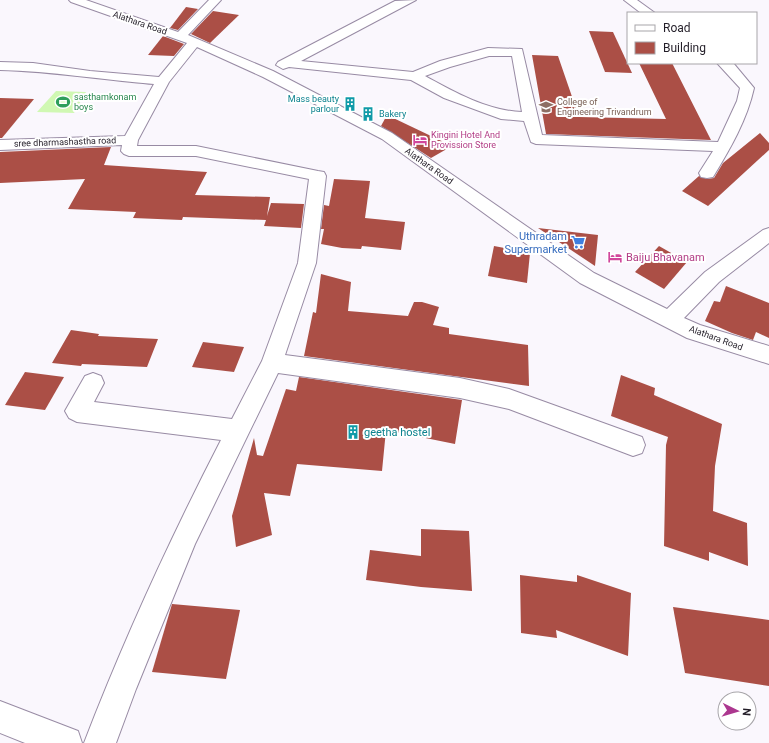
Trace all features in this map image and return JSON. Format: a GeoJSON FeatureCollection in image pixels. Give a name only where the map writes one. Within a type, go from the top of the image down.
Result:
{"type":"FeatureCollection","features":[{"type":"Feature","properties":{"kind":"street","name":"Alathara Road"},"geometry":{"type":"LineString","coordinates":[[75,0],[188,39],[268,74],[387,136],[587,278],[694,332],[769,355]]}},
{"type":"Feature","properties":{"kind":"street"},"geometry":{"type":"LineString","coordinates":[[100,743],[120,689],[186,535],[272,363],[307,263],[318,176],[196,151],[129,151],[130,140],[163,80],[188,39],[215,0]]}},
{"type":"Feature","properties":{"kind":"street"},"geometry":{"type":"LineString","coordinates":[[268,74],[399,3],[410,0]]}},
{"type":"Feature","properties":{"kind":"street"},"geometry":{"type":"LineString","coordinates":[[630,0],[648,12]]}},
{"type":"Feature","properties":{"kind":"street"},"geometry":{"type":"LineString","coordinates":[[414,76],[445,64],[488,52],[518,52],[530,117],[536,139],[724,147]]}},
{"type":"Feature","properties":{"kind":"street"},"geometry":{"type":"LineString","coordinates":[[287,63],[414,76],[449,95],[506,116],[530,117]]}},
{"type":"Feature","properties":{"kind":"street"},"geometry":{"type":"LineString","coordinates":[[707,173],[724,147],[744,101],[747,88],[729,67],[724,64]]}},
{"type":"Feature","properties":{"kind":"street"},"geometry":{"type":"LineString","coordinates":[[0,66],[33,67],[90,75],[163,80]]}},
{"type":"Feature","properties":{"kind":"street","name":"sree dharmashastha road"},"geometry":{"type":"LineString","coordinates":[[0,145],[130,140]]}},
{"type":"Feature","properties":{"kind":"street"},"geometry":{"type":"LineString","coordinates":[[670,319],[712,277],[769,234]]}},
{"type":"Feature","properties":{"kind":"street"},"geometry":{"type":"LineString","coordinates":[[272,363],[460,388],[509,399],[633,445]]}},
{"type":"Feature","properties":{"kind":"street"},"geometry":{"type":"LineString","coordinates":[[93,383],[77,410],[238,431]]}},
{"type":"Feature","properties":{"kind":"street"},"geometry":{"type":"LineString","coordinates":[[0,717],[66,743]]}},
{"type":"Feature","properties":{"kind":"green space","name":"sasthamkonam boys"},"geometry":{"type":"Polygon","coordinates":[[[56,91],[86,92],[74,113],[37,112],[56,91]]]}},
{"type":"Feature","properties":{"kind":"building"},"geometry":{"type":"Polygon","coordinates":[[[186,7],[198,9],[178,30],[170,28],[186,7]]]}},
{"type":"Feature","properties":{"kind":"building"},"geometry":{"type":"Polygon","coordinates":[[[213,11],[239,15],[210,43],[191,34],[213,11]]]}},
{"type":"Feature","properties":{"kind":"building"},"geometry":{"type":"Polygon","coordinates":[[[589,31],[613,32],[632,73],[605,72],[589,31]]]}},
{"type":"Feature","properties":{"kind":"building"},"geometry":{"type":"Polygon","coordinates":[[[163,36],[184,44],[174,56],[148,55],[163,36]]]}},
{"type":"Feature","properties":{"kind":"building"},"geometry":{"type":"Polygon","coordinates":[[[532,55],[558,56],[579,117],[666,119],[639,64],[673,64],[711,140],[546,134],[532,55]]]}},
{"type":"Feature","properties":{"kind":"building"},"geometry":{"type":"Polygon","coordinates":[[[0,98],[34,99],[2,138],[0,138],[0,98]]]}},
{"type":"Feature","properties":{"kind":"building","name":"Kingini Hotel And Provission Store"},"geometry":{"type":"Polygon","coordinates":[[[387,115],[452,146],[431,158],[381,126],[387,115]]]}},
{"type":"Feature","properties":{"kind":"building"},"geometry":{"type":"Polygon","coordinates":[[[760,133],[769,143],[769,150],[708,206],[682,191],[699,176],[707,179],[714,178],[723,163],[760,133]]]}},
{"type":"Feature","properties":{"kind":"building"},"geometry":{"type":"Polygon","coordinates":[[[111,147],[104,165],[207,172],[195,195],[270,197],[267,216],[271,203],[304,204],[301,228],[264,226],[266,220],[183,217],[182,220],[133,218],[136,212],[68,209],[85,179],[0,183],[0,152],[111,147]]]}},
{"type":"Feature","properties":{"kind":"building"},"geometry":{"type":"Polygon","coordinates":[[[334,179],[370,181],[365,218],[405,222],[401,250],[362,246],[361,249],[342,248],[321,244],[324,229],[321,229],[324,205],[329,206],[334,179]]]}},
{"type":"Feature","properties":{"kind":"building","name":"Uthradam Supermarket"},"geometry":{"type":"Polygon","coordinates":[[[538,228],[598,235],[595,266],[538,228]]]}},
{"type":"Feature","properties":{"kind":"building"},"geometry":{"type":"Polygon","coordinates":[[[494,246],[530,253],[527,283],[488,276],[494,246]]]}},
{"type":"Feature","properties":{"kind":"building"},"geometry":{"type":"Polygon","coordinates":[[[659,246],[687,262],[664,289],[635,272],[659,246]]]}},
{"type":"Feature","properties":{"kind":"building"},"geometry":{"type":"Polygon","coordinates":[[[321,274],[351,282],[348,311],[408,316],[414,302],[422,302],[439,307],[433,325],[449,328],[449,334],[528,345],[529,386],[304,356],[313,312],[316,313],[321,274]]]}},
{"type":"Feature","properties":{"kind":"building"},"geometry":{"type":"Polygon","coordinates":[[[726,286],[769,303],[769,338],[756,332],[753,340],[732,333],[705,321],[714,301],[720,302],[726,286]]]}},
{"type":"Feature","properties":{"kind":"building"},"geometry":{"type":"Polygon","coordinates":[[[71,330],[99,334],[98,336],[158,339],[147,367],[82,364],[81,366],[52,363],[71,330]]]}},
{"type":"Feature","properties":{"kind":"building"},"geometry":{"type":"Polygon","coordinates":[[[203,342],[244,347],[234,372],[192,367],[203,342]]]}},
{"type":"Feature","properties":{"kind":"building"},"geometry":{"type":"Polygon","coordinates":[[[25,372],[64,377],[45,410],[5,405],[25,372]]]}},
{"type":"Feature","properties":{"kind":"building"},"geometry":{"type":"Polygon","coordinates":[[[621,375],[655,388],[654,395],[722,424],[715,466],[713,511],[747,523],[748,566],[709,552],[709,561],[664,546],[666,445],[668,437],[611,416],[621,375]]]}},
{"type":"Feature","properties":{"kind":"building"},"geometry":{"type":"Polygon","coordinates":[[[299,377],[462,400],[455,444],[386,430],[382,471],[297,464],[290,496],[264,493],[272,535],[236,547],[232,516],[254,438],[257,455],[263,456],[286,389],[296,391],[299,377]]]}},
{"type":"Feature","properties":{"kind":"building"},"geometry":{"type":"Polygon","coordinates":[[[421,529],[469,531],[472,591],[421,587],[366,580],[370,550],[421,556],[421,529]]]}},
{"type":"Feature","properties":{"kind":"building"},"geometry":{"type":"Polygon","coordinates":[[[520,575],[577,582],[577,575],[631,593],[628,656],[556,630],[557,638],[521,633],[520,575]]]}},
{"type":"Feature","properties":{"kind":"building"},"geometry":{"type":"Polygon","coordinates":[[[172,604],[240,610],[226,679],[152,672],[172,604]]]}},
{"type":"Feature","properties":{"kind":"building"},"geometry":{"type":"Polygon","coordinates":[[[673,607],[769,620],[769,686],[685,673],[673,607]]]}},
{"type":"Feature","properties":{"kind":"place","name":"sasthamkonam boys"},"geometry":{"type":"Point","coordinates":[63,102]}},
{"type":"Feature","properties":{"kind":"place","name":"Mass beauty parlour"},"geometry":{"type":"Point","coordinates":[350,104]}},
{"type":"Feature","properties":{"kind":"place","name":"College of Engineering Trivandrum"},"geometry":{"type":"Point","coordinates":[546,107]}},
{"type":"Feature","properties":{"kind":"place","name":"Bakery"},"geometry":{"type":"Point","coordinates":[368,114]}},
{"type":"Feature","properties":{"kind":"place","name":"Kingini Hotel And Provission Store"},"geometry":{"type":"Point","coordinates":[420,140]}},
{"type":"Feature","properties":{"kind":"place","name":"Uthradam Supermarket"},"geometry":{"type":"Point","coordinates":[578,242]}},
{"type":"Feature","properties":{"kind":"place","name":"Baiju Bhavanam"},"geometry":{"type":"Point","coordinates":[615,257]}},
{"type":"Feature","properties":{"kind":"place","name":"geetha hostel"},"geometry":{"type":"Point","coordinates":[353,432]}}]}
